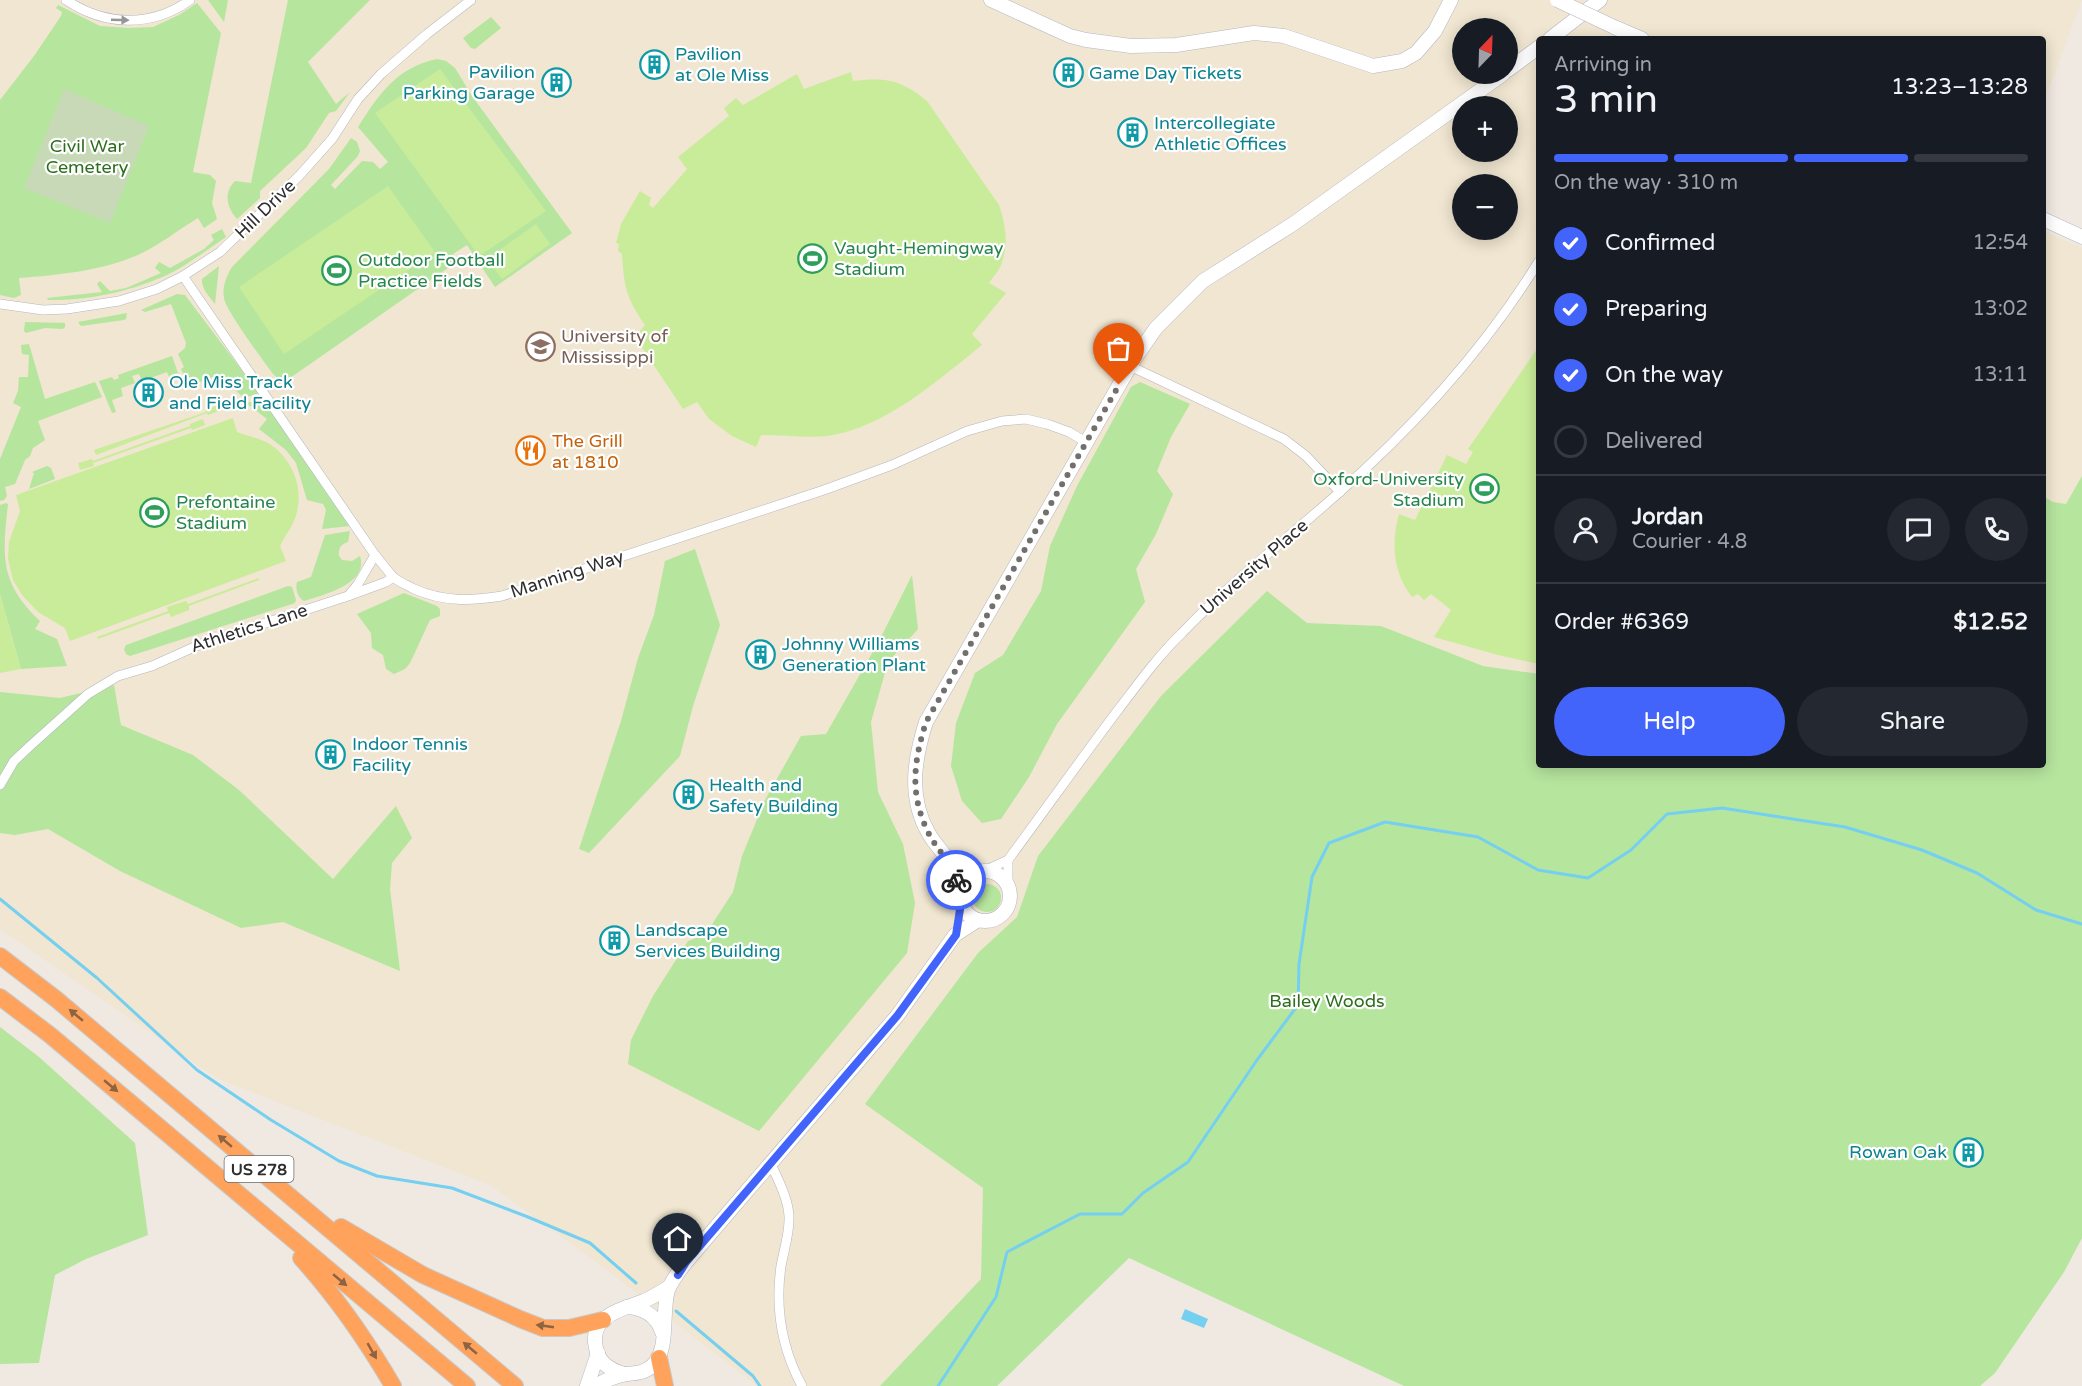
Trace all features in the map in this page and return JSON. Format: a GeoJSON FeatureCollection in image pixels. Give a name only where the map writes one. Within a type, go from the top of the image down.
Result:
{"type":"FeatureCollection","features":[{"type":"Feature","properties":{"kind":"highway","name":"US 278"},"geometry":{"type":"LineString","coordinates":[[0,956],[56,999],[515,1386]]}},
{"type":"Feature","properties":{"kind":"highway","name":"US 278"},"geometry":{"type":"LineString","coordinates":[[0,997],[50,1035],[467,1386]]}},
{"type":"Feature","properties":{"kind":"highway"},"geometry":{"type":"LineString","coordinates":[[291,1197],[423,1275],[520,1319],[543,1328],[569,1328],[603,1320]]}},
{"type":"Feature","properties":{"kind":"highway"},"geometry":{"type":"LineString","coordinates":[[256,1209],[329,1289],[365,1338],[393,1386]]}},
{"type":"Feature","properties":{"kind":"highway"},"geometry":{"type":"LineString","coordinates":[[659,1358],[665,1386]]}},
{"type":"Feature","properties":{"kind":"street"},"geometry":{"type":"LineString","coordinates":[[66,0],[82,11],[111,20],[141,20],[162,15],[190,0]]}},
{"type":"Feature","properties":{"kind":"street","name":"Hill Drive"},"geometry":{"type":"LineString","coordinates":[[0,304],[43,310],[67,309],[119,301],[157,289],[183,276],[220,252],[299,176],[332,139],[358,99],[381,74],[431,30],[471,0]]}},
{"type":"Feature","properties":{"kind":"street"},"geometry":{"type":"LineString","coordinates":[[991,0],[1070,36],[1086,40],[1131,46],[1176,45],[1254,33],[1284,36],[1373,66],[1402,61],[1416,54],[1435,31],[1451,0]]}},
{"type":"Feature","properties":{"kind":"street"},"geometry":{"type":"LineString","coordinates":[[1557,0],[1635,36]]}},
{"type":"Feature","properties":{"kind":"street"},"geometry":{"type":"LineString","coordinates":[[1554,36],[1600,0]]}},
{"type":"Feature","properties":{"kind":"street"},"geometry":{"type":"LineString","coordinates":[[1518,63],[1536,49]]}},
{"type":"Feature","properties":{"kind":"street"},"geometry":{"type":"LineString","coordinates":[[978,920],[965,911],[953,868],[928,832],[918,806],[914,772],[916,753],[926,722],[1130,366],[1156,328],[1203,281],[1293,224],[1489,84]]}},
{"type":"Feature","properties":{"kind":"street"},"geometry":{"type":"LineString","coordinates":[[2046,220],[2082,237]]}},
{"type":"Feature","properties":{"kind":"street","name":"University Place"},"geometry":{"type":"LineString","coordinates":[[978,873],[1008,860],[1105,727],[1180,634],[1219,596],[1340,492],[1443,391],[1486,338],[1536,266]]}},
{"type":"Feature","properties":{"kind":"street","name":"Manning Way"},"geometry":{"type":"LineString","coordinates":[[183,276],[375,555],[403,584],[428,595],[452,600],[474,601],[502,596],[825,490],[892,465],[968,431],[993,423],[1026,419],[1069,432],[1086,442]]}},
{"type":"Feature","properties":{"kind":"street"},"geometry":{"type":"LineString","coordinates":[[1130,366],[1284,439],[1306,456],[1340,492]]}},
{"type":"Feature","properties":{"kind":"street"},"geometry":{"type":"LineString","coordinates":[[348,596],[375,555]]}},
{"type":"Feature","properties":{"kind":"street","name":"Athletics Lane"},"geometry":{"type":"LineString","coordinates":[[0,785],[14,761],[88,694],[118,676],[152,666],[201,644],[348,596],[386,582],[393,576]]}},
{"type":"Feature","properties":{"kind":"street"},"geometry":{"type":"LineString","coordinates":[[595,1386],[625,1374],[645,1371],[659,1358],[663,1347],[664,1311],[669,1287],[686,1262],[897,1016],[956,935],[978,920],[993,920],[1005,910],[1009,903],[1008,860]]}},
{"type":"Feature","properties":{"kind":"street"},"geometry":{"type":"LineString","coordinates":[[953,868],[999,876],[1008,888]]}},
{"type":"Feature","properties":{"kind":"street"},"geometry":{"type":"LineString","coordinates":[[956,935],[963,885],[978,873]]}},
{"type":"Feature","properties":{"kind":"street"},"geometry":{"type":"LineString","coordinates":[[771,1164],[786,1198],[789,1217],[779,1290],[780,1318],[786,1350],[802,1386]]}},
{"type":"Feature","properties":{"kind":"street"},"geometry":{"type":"LineString","coordinates":[[625,1374],[608,1367],[598,1353],[595,1342],[597,1330],[603,1320],[616,1309],[648,1299],[669,1287]]}},
{"type":"Feature","properties":{"kind":"street"},"geometry":{"type":"LineString","coordinates":[[625,1307],[636,1307],[654,1317],[663,1336]]}},
{"type":"Feature","properties":{"kind":"street"},"geometry":{"type":"LineString","coordinates":[[587,1386],[598,1353]]}},
{"type":"Feature","properties":{"kind":"shaded area"},"geometry":{"type":"Polygon","coordinates":[[[0,0],[2082,0],[2046,96],[2046,36],[1536,36],[1536,674],[1483,666],[1381,626],[1307,623],[1267,592],[1038,856],[1017,917],[978,953],[866,1104],[983,1188],[981,1279],[880,1386],[757,1386],[594,1260],[490,1185],[218,1079],[0,929],[0,0]]]}},
{"type":"Feature","properties":{"kind":"shaded area"},"geometry":{"type":"Polygon","coordinates":[[[2046,232],[2082,248],[2082,476],[2066,504],[2053,502],[2046,498],[2046,232]]]}},
{"type":"Feature","properties":{"kind":"green space"},"geometry":{"type":"Polygon","coordinates":[[[208,0],[228,0],[224,22],[208,0]]]}},
{"type":"Feature","properties":{"kind":"green space"},"geometry":{"type":"Polygon","coordinates":[[[288,0],[370,0],[308,62],[336,104],[350,92],[336,111],[329,113],[306,148],[260,191],[260,198],[237,219],[229,205],[229,190],[235,181],[251,183],[288,0]]]}},
{"type":"Feature","properties":{"kind":"green space"},"geometry":{"type":"Polygon","coordinates":[[[197,3],[221,33],[193,172],[210,175],[216,181],[212,203],[217,219],[204,228],[198,218],[146,251],[109,265],[64,274],[19,278],[21,295],[14,298],[0,295],[0,100],[61,16],[62,12],[56,8],[58,5],[100,26],[129,28],[153,27],[179,15],[197,3]]]}},
{"type":"Feature","properties":{"kind":"green space"},"geometry":{"type":"Polygon","coordinates":[[[491,17],[501,28],[475,49],[471,48],[463,38],[491,17]]]}},
{"type":"Feature","properties":{"kind":"green space"},"geometry":{"type":"Polygon","coordinates":[[[437,59],[446,61],[455,68],[472,96],[572,233],[495,287],[467,245],[453,254],[458,261],[290,378],[279,379],[254,348],[226,304],[224,290],[228,275],[232,267],[329,169],[351,138],[357,142],[360,151],[331,185],[335,189],[362,161],[373,162],[380,169],[388,162],[358,127],[390,84],[410,69],[437,59]]]}},
{"type":"Feature","properties":{"kind":"green space","name":"Outdoor Football Practice Fields"},"geometry":{"type":"Polygon","coordinates":[[[440,69],[546,211],[479,256],[375,113],[440,69]]]}},
{"type":"Feature","properties":{"kind":"green space","name":"Vaught-Hemingway Stadium"},"geometry":{"type":"Polygon","coordinates":[[[851,72],[853,81],[875,79],[901,84],[927,101],[999,205],[1006,240],[1005,248],[1001,265],[989,283],[1006,293],[972,334],[982,345],[910,401],[870,423],[849,431],[811,437],[761,435],[756,447],[732,436],[709,419],[697,402],[683,409],[635,337],[645,325],[627,291],[622,254],[618,251],[619,244],[616,243],[621,224],[640,191],[651,198],[649,205],[653,208],[687,169],[678,157],[729,116],[724,108],[736,98],[743,105],[797,74],[804,89],[851,72]]]}},
{"type":"Feature","properties":{"kind":"green space","name":"Civil War Cemetery"},"geometry":{"type":"Polygon","coordinates":[[[64,89],[149,126],[110,223],[24,188],[64,89]]]}},
{"type":"Feature","properties":{"kind":"green space","name":"Outdoor Football Practice Fields"},"geometry":{"type":"Polygon","coordinates":[[[388,186],[435,252],[284,354],[239,287],[388,186]]]}},
{"type":"Feature","properties":{"kind":"green space"},"geometry":{"type":"Polygon","coordinates":[[[536,224],[550,244],[502,279],[487,259],[536,224]]]}},
{"type":"Feature","properties":{"kind":"green space"},"geometry":{"type":"Polygon","coordinates":[[[222,229],[226,237],[185,265],[156,279],[126,290],[95,297],[63,300],[48,300],[47,298],[102,292],[97,284],[100,281],[110,291],[126,288],[161,273],[155,268],[159,262],[170,268],[204,249],[214,240],[211,235],[222,229]]]}},
{"type":"Feature","properties":{"kind":"green space"},"geometry":{"type":"Polygon","coordinates":[[[219,266],[215,304],[204,289],[202,279],[219,266]]]}},
{"type":"Feature","properties":{"kind":"green space"},"geometry":{"type":"Polygon","coordinates":[[[177,294],[185,295],[259,393],[244,398],[218,375],[189,386],[181,369],[184,367],[178,354],[185,348],[186,343],[171,304],[145,312],[141,310],[177,294]]]}},
{"type":"Feature","properties":{"kind":"green space"},"geometry":{"type":"Polygon","coordinates":[[[127,313],[124,320],[81,326],[78,322],[127,313]]]}},
{"type":"Feature","properties":{"kind":"green space"},"geometry":{"type":"Polygon","coordinates":[[[25,322],[65,323],[65,327],[63,329],[45,328],[26,333],[24,331],[25,322]]]}},
{"type":"Feature","properties":{"kind":"green space"},"geometry":{"type":"Polygon","coordinates":[[[29,344],[45,399],[95,382],[102,397],[38,421],[45,440],[33,448],[15,484],[5,487],[7,496],[0,501],[0,459],[21,407],[13,403],[18,391],[19,377],[28,377],[29,355],[22,354],[21,345],[29,344]]]}},
{"type":"Feature","properties":{"kind":"green space","name":"Oxford-University Stadium"},"geometry":{"type":"Polygon","coordinates":[[[1536,350],[1536,663],[1434,637],[1451,610],[1431,594],[1424,600],[1418,594],[1412,597],[1397,568],[1395,536],[1399,514],[1415,520],[1447,455],[1466,464],[1473,452],[1468,449],[1536,350]]]}},
{"type":"Feature","properties":{"kind":"green space"},"geometry":{"type":"Polygon","coordinates":[[[172,356],[179,376],[170,379],[167,372],[142,381],[139,374],[132,376],[135,383],[121,388],[123,396],[112,400],[116,412],[112,413],[99,381],[112,377],[114,380],[119,378],[118,375],[172,356]]]}},
{"type":"Feature","properties":{"kind":"green space"},"geometry":{"type":"Polygon","coordinates":[[[1140,382],[1190,404],[1171,437],[1157,471],[1173,494],[1156,534],[1136,569],[1145,602],[1057,724],[1029,777],[1001,819],[982,823],[962,801],[951,766],[956,723],[975,673],[1003,655],[1041,591],[1050,546],[1077,486],[1131,387],[1140,382]]]}},
{"type":"Feature","properties":{"kind":"green space"},"geometry":{"type":"Polygon","coordinates":[[[264,399],[350,526],[322,529],[326,510],[323,504],[307,500],[296,463],[286,450],[259,429],[267,419],[246,403],[264,399]]]}},
{"type":"Feature","properties":{"kind":"green space"},"geometry":{"type":"Polygon","coordinates":[[[219,405],[221,410],[208,415],[207,413],[96,455],[94,450],[206,412],[205,410],[219,405]]]}},
{"type":"Feature","properties":{"kind":"green space"},"geometry":{"type":"Polygon","coordinates":[[[233,418],[237,432],[268,443],[285,458],[295,477],[299,499],[297,510],[280,546],[286,561],[70,641],[65,628],[38,612],[22,595],[13,580],[8,559],[9,542],[20,511],[16,495],[233,418]]]}},
{"type":"Feature","properties":{"kind":"green space"},"geometry":{"type":"Polygon","coordinates":[[[203,419],[205,425],[93,463],[94,466],[80,470],[78,463],[92,459],[93,461],[190,426],[203,419]]]}},
{"type":"Feature","properties":{"kind":"green space"},"geometry":{"type":"Polygon","coordinates":[[[47,466],[51,468],[55,479],[29,489],[34,473],[32,472],[47,466]]]}},
{"type":"Feature","properties":{"kind":"green space","name":"Bailey Woods"},"geometry":{"type":"Polygon","coordinates":[[[2082,476],[2082,1238],[2064,1272],[1995,1373],[1980,1386],[1404,1386],[1129,1258],[997,1386],[880,1386],[981,1279],[983,1188],[865,1104],[978,953],[1017,917],[1038,856],[1161,696],[1267,591],[1307,623],[1381,626],[1483,666],[1536,674],[1536,768],[2046,768],[2046,498],[2053,502],[2066,504],[2082,476]]]}},
{"type":"Feature","properties":{"kind":"green space"},"geometry":{"type":"Polygon","coordinates":[[[8,504],[5,554],[11,581],[17,594],[40,621],[35,629],[57,639],[67,666],[21,669],[0,594],[0,505],[8,504]]]}},
{"type":"Feature","properties":{"kind":"green space"},"geometry":{"type":"Polygon","coordinates":[[[350,531],[348,542],[340,547],[339,556],[342,560],[352,561],[360,556],[361,566],[358,574],[332,592],[302,600],[296,588],[297,582],[311,577],[325,535],[350,531]]]}},
{"type":"Feature","properties":{"kind":"green space"},"geometry":{"type":"Polygon","coordinates":[[[695,549],[720,625],[693,706],[680,756],[589,853],[579,849],[621,721],[638,658],[654,615],[665,561],[695,549]]]}},
{"type":"Feature","properties":{"kind":"green space"},"geometry":{"type":"Polygon","coordinates":[[[912,575],[918,629],[888,662],[871,722],[878,792],[903,844],[915,903],[907,953],[759,1131],[628,1064],[631,1040],[653,996],[688,941],[705,935],[733,892],[742,856],[765,800],[801,736],[826,734],[879,641],[912,575]]]}},
{"type":"Feature","properties":{"kind":"green space"},"geometry":{"type":"Polygon","coordinates":[[[259,578],[259,580],[189,606],[189,610],[171,617],[169,613],[98,639],[97,637],[168,611],[167,607],[186,601],[188,604],[259,578]]]}},
{"type":"Feature","properties":{"kind":"green space"},"geometry":{"type":"Polygon","coordinates":[[[288,586],[292,587],[295,603],[130,656],[126,654],[124,649],[126,645],[288,586]]]}},
{"type":"Feature","properties":{"kind":"green space"},"geometry":{"type":"Polygon","coordinates":[[[404,593],[437,606],[440,609],[440,616],[430,620],[410,663],[405,669],[394,674],[386,669],[383,655],[372,648],[371,633],[357,614],[404,593]]]}},
{"type":"Feature","properties":{"kind":"green space"},"geometry":{"type":"Polygon","coordinates":[[[0,594],[21,669],[0,673],[0,594]]]}},
{"type":"Feature","properties":{"kind":"green space"},"geometry":{"type":"Polygon","coordinates":[[[114,685],[121,725],[193,755],[239,790],[333,879],[396,806],[412,838],[392,863],[390,889],[400,971],[283,922],[241,928],[120,871],[48,829],[15,835],[0,833],[0,692],[60,698],[114,685]]]}},
{"type":"Feature","properties":{"kind":"green space"},"geometry":{"type":"Polygon","coordinates":[[[987,884],[997,888],[1001,898],[997,908],[987,912],[977,908],[973,898],[977,888],[987,884]]]}},
{"type":"Feature","properties":{"kind":"green space"},"geometry":{"type":"Polygon","coordinates":[[[0,1027],[39,1057],[135,1143],[148,1235],[86,1259],[55,1275],[39,1363],[0,1364],[0,1027]]]}},
{"type":"Feature","properties":{"kind":"water"},"geometry":{"type":"Polygon","coordinates":[[[1185,1309],[1208,1319],[1204,1328],[1181,1319],[1185,1309]]]}},
{"type":"Feature","properties":{"kind":"waterway"},"geometry":{"type":"LineString","coordinates":[[938,1386],[996,1297],[1007,1252],[1080,1214],[1122,1214],[1143,1193],[1188,1162],[1257,1060],[1298,1005],[1299,964],[1312,877],[1329,843],[1385,822],[1478,837],[1538,870],[1588,878],[1631,850],[1667,814],[1722,808],[1845,827],[1922,850],[1977,873],[2036,910],[2082,924]]}},
{"type":"Feature","properties":{"kind":"waterway"},"geometry":{"type":"LineString","coordinates":[[0,899],[97,978],[197,1070],[271,1120],[339,1161],[377,1176],[452,1188],[590,1243],[636,1283]]}},
{"type":"Feature","properties":{"kind":"waterway"},"geometry":{"type":"LineString","coordinates":[[676,1311],[753,1376],[760,1386]]}},
{"type":"Feature","properties":{"kind":"way so far"},"geometry":{"type":"LineString","coordinates":[[956,880],[953,868],[928,832],[918,806],[914,772],[916,753],[926,722],[1119,385]]}},
{"type":"Feature","properties":{"kind":"place","name":"Pavilion at Ole Miss"},"geometry":{"type":"Point","coordinates":[654,64]}},
{"type":"Feature","properties":{"kind":"place","name":"Game Day Tickets"},"geometry":{"type":"Point","coordinates":[1068,73]}},
{"type":"Feature","properties":{"kind":"place","name":"Pavilion Parking Garage"},"geometry":{"type":"Point","coordinates":[556,82]}},
{"type":"Feature","properties":{"kind":"place","name":"Intercollegiate Athletic Offices"},"geometry":{"type":"Point","coordinates":[1133,133]}},
{"type":"Feature","properties":{"kind":"place","name":"Vaught-Hemingway Stadium"},"geometry":{"type":"Point","coordinates":[813,258]}},
{"type":"Feature","properties":{"kind":"place","name":"Outdoor Football Practice Fields"},"geometry":{"type":"Point","coordinates":[337,270]}},
{"type":"Feature","properties":{"kind":"place","name":"University of Mississippi"},"geometry":{"type":"Point","coordinates":[540,346]}},
{"type":"Feature","properties":{"kind":"place","name":"Ole Miss Track and Field Facility"},"geometry":{"type":"Point","coordinates":[148,392]}},
{"type":"Feature","properties":{"kind":"place","name":"The Grill at 1810"},"geometry":{"type":"Point","coordinates":[531,451]}},
{"type":"Feature","properties":{"kind":"place","name":"Oxford-University Stadium"},"geometry":{"type":"Point","coordinates":[1485,489]}},
{"type":"Feature","properties":{"kind":"place","name":"Prefontaine Stadium"},"geometry":{"type":"Point","coordinates":[155,512]}},
{"type":"Feature","properties":{"kind":"place","name":"Johnny Williams Generation Plant"},"geometry":{"type":"Point","coordinates":[761,654]}},
{"type":"Feature","properties":{"kind":"place","name":"Indoor Tennis Facility"},"geometry":{"type":"Point","coordinates":[331,754]}},
{"type":"Feature","properties":{"kind":"place","name":"Health and Safety Building"},"geometry":{"type":"Point","coordinates":[688,795]}},
{"type":"Feature","properties":{"kind":"place","name":"Landscape Services Building"},"geometry":{"type":"Point","coordinates":[614,940]}},
{"type":"Feature","properties":{"kind":"place","name":"Rowan Oak"},"geometry":{"type":"Point","coordinates":[1968,1152]}},
{"type":"Feature","properties":{"kind":"route"},"geometry":{"type":"LineString","coordinates":[[678,1275],[686,1262],[897,1016],[956,935],[961,891],[956,880]]}}]}
